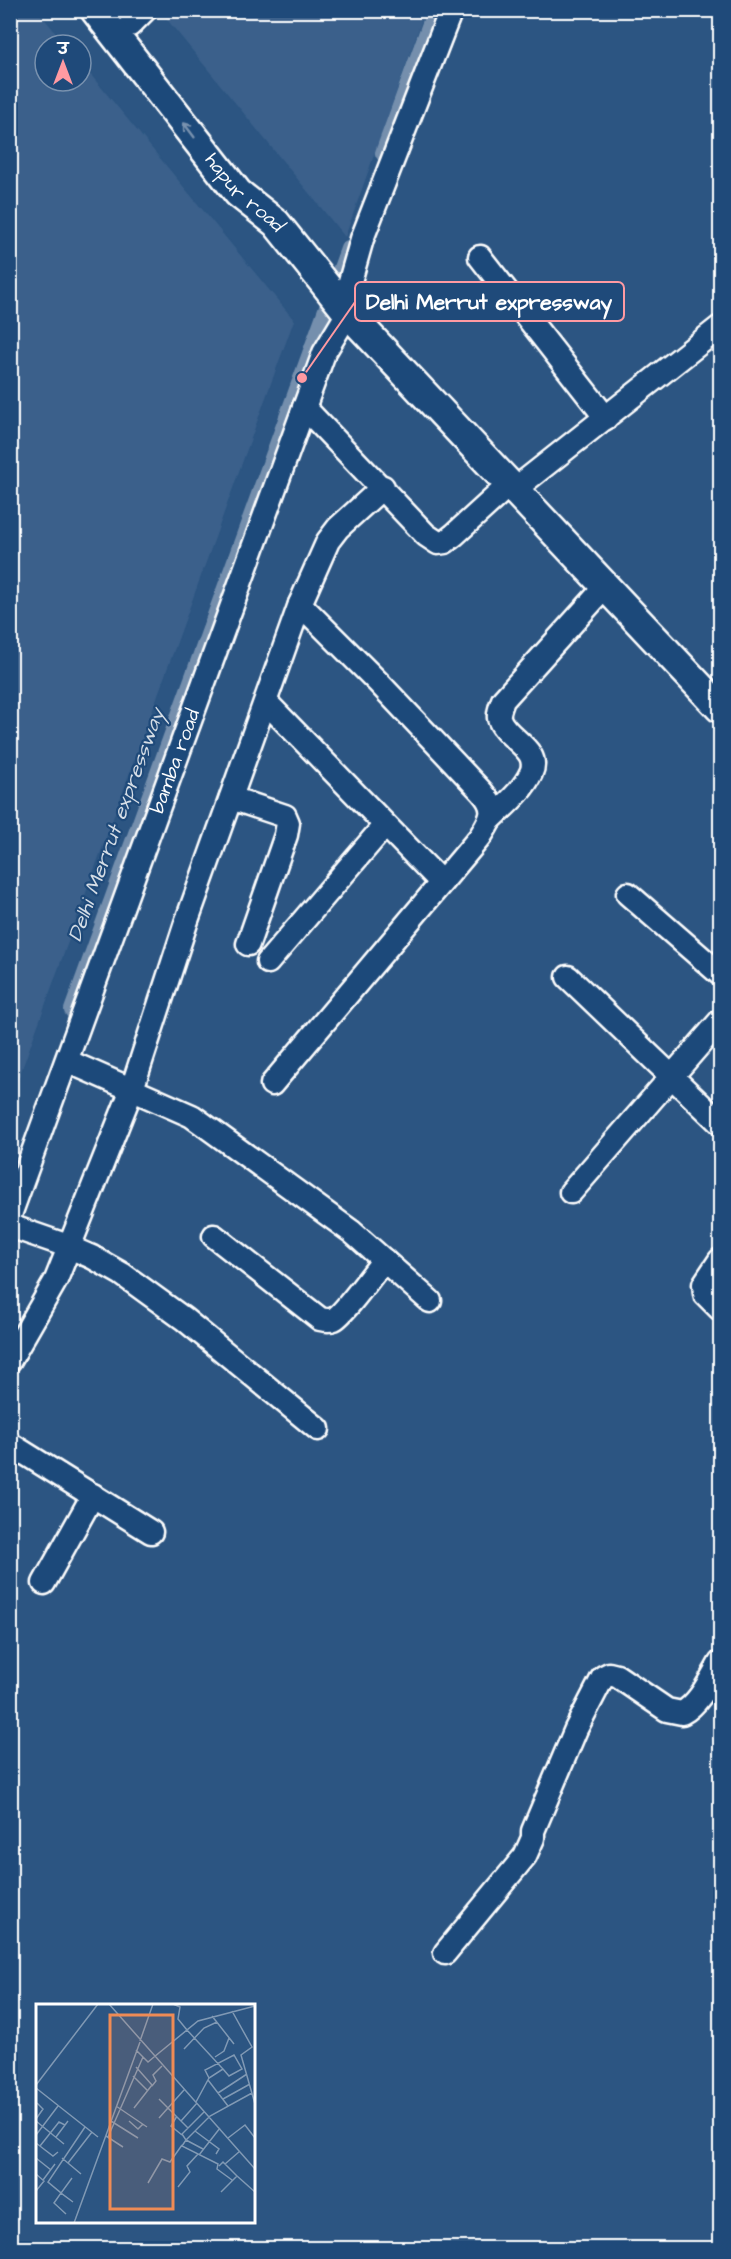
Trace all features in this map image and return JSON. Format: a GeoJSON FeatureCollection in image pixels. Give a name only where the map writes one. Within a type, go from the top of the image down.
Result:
{"type":"FeatureCollection","features":[{"type":"Feature","properties":{"kind":"main road","name":"hapur road"},"geometry":{"type":"LineString","coordinates":[[95,10],[238,193],[276,223]]}},
{"type":"Feature","properties":{"kind":"main road","name":"hapur road"},"geometry":{"type":"LineString","coordinates":[[131,15],[255,183],[276,223]]}},
{"type":"Feature","properties":{"kind":"main road"},"geometry":{"type":"LineString","coordinates":[[276,223],[343,307],[720,708]]}},
{"type":"Feature","properties":{"kind":"street","name":"bamba road"},"geometry":{"type":"LineString","coordinates":[[10,1215],[68,1061],[304,407],[343,307],[362,238],[451,10]]}},
{"type":"Feature","properties":{"kind":"street"},"geometry":{"type":"LineString","coordinates":[[480,257],[606,418]]}},
{"type":"Feature","properties":{"kind":"street"},"geometry":{"type":"LineString","coordinates":[[304,407],[426,535],[438,543],[450,538],[513,486],[606,418],[720,327]]}},
{"type":"Feature","properties":{"kind":"street"},"geometry":{"type":"LineString","coordinates":[[10,1360],[57,1280],[132,1089],[186,923],[300,604],[328,541],[354,512],[383,488]]}},
{"type":"Feature","properties":{"kind":"street"},"geometry":{"type":"LineString","coordinates":[[272,1084],[480,837],[490,820],[525,784],[532,770],[532,760],[500,721],[499,710],[503,700],[606,586]]}},
{"type":"Feature","properties":{"kind":"street"},"geometry":{"type":"LineString","coordinates":[[300,604],[378,682],[489,800],[492,809],[490,820]]}},
{"type":"Feature","properties":{"kind":"street"},"geometry":{"type":"LineString","coordinates":[[266,702],[441,882]]}},
{"type":"Feature","properties":{"kind":"street"},"geometry":{"type":"LineString","coordinates":[[231,798],[285,816],[288,823],[286,835],[248,944]]}},
{"type":"Feature","properties":{"kind":"street"},"geometry":{"type":"LineString","coordinates":[[268,962],[385,825]]}},
{"type":"Feature","properties":{"kind":"street"},"geometry":{"type":"LineString","coordinates":[[628,894],[720,974]]}},
{"type":"Feature","properties":{"kind":"street"},"geometry":{"type":"LineString","coordinates":[[568,977],[720,1123]]}},
{"type":"Feature","properties":{"kind":"street"},"geometry":{"type":"LineString","coordinates":[[571,1192],[720,1021]]}},
{"type":"Feature","properties":{"kind":"street"},"geometry":{"type":"LineString","coordinates":[[68,1061],[192,1116],[214,1130],[352,1232],[430,1301]]}},
{"type":"Feature","properties":{"kind":"street"},"geometry":{"type":"LineString","coordinates":[[10,1226],[70,1248],[122,1274],[184,1319],[318,1429]]}},
{"type":"Feature","properties":{"kind":"street"},"geometry":{"type":"LineString","coordinates":[[214,1236],[320,1319],[326,1321],[334,1319],[342,1311],[384,1260]]}},
{"type":"Feature","properties":{"kind":"street"},"geometry":{"type":"LineString","coordinates":[[720,1260],[704,1284],[705,1294],[720,1309]]}},
{"type":"Feature","properties":{"kind":"street"},"geometry":{"type":"LineString","coordinates":[[10,1444],[151,1532]]}},
{"type":"Feature","properties":{"kind":"street"},"geometry":{"type":"LineString","coordinates":[[44,1583],[93,1495]]}},
{"type":"Feature","properties":{"kind":"street"},"geometry":{"type":"LineString","coordinates":[[445,1953],[525,1856],[533,1838],[533,1831],[576,1729],[603,1677],[609,1674],[617,1676],[667,1710],[682,1713],[696,1702],[720,1663]]}},
{"type":"Feature","properties":{"kind":"shaded area"},"geometry":{"type":"Polygon","coordinates":[[[37,10],[56,33],[33,33],[33,93],[93,93],[93,77],[294,320],[11,1099],[10,11],[37,10]]]}},
{"type":"Feature","properties":{"kind":"shaded area"},"geometry":{"type":"Polygon","coordinates":[[[160,11],[425,11],[345,237],[160,11]]]}},
{"type":"Feature","properties":{"kind":"waterway","name":"Delhi Merrut expressway"},"geometry":{"type":"LineString","coordinates":[[384,153],[436,10]]}},
{"type":"Feature","properties":{"kind":"waterway","name":"Delhi Merrut expressway"},"geometry":{"type":"LineString","coordinates":[[73,1010],[349,249]]}},
{"type":"Feature","properties":{"kind":"place","name":"Delhi Merrut expressway"},"geometry":{"type":"Point","coordinates":[302,378]}}]}
